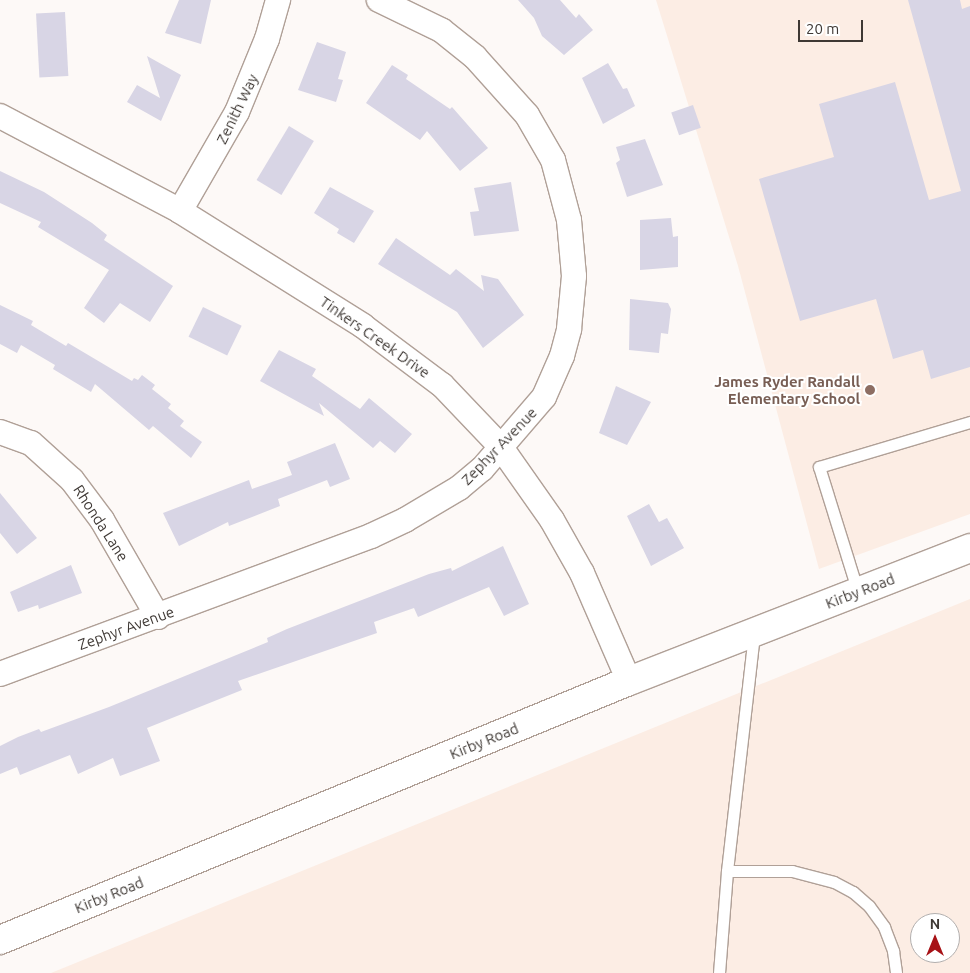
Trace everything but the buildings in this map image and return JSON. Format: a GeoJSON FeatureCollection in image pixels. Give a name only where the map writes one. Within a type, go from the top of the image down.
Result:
{"type":"FeatureCollection","features":[{"type":"Feature","properties":{"kind":"main road","name":"Kirby Road"},"geometry":{"type":"LineString","coordinates":[[0,940],[629,682],[970,548]]}},
{"type":"Feature","properties":{"kind":"street","name":"Zenith Way"},"geometry":{"type":"LineString","coordinates":[[180,211],[237,112],[267,39],[278,0]]}},
{"type":"Feature","properties":{"kind":"street","name":"Zephyr Avenue"},"geometry":{"type":"LineString","coordinates":[[0,674],[158,617],[371,536],[405,520],[459,488],[482,469],[544,397],[557,371],[569,329],[574,276],[570,220],[562,185],[542,138],[491,72],[440,30],[378,0]]}},
{"type":"Feature","properties":{"kind":"street","name":"Tinkers Creek Drive"},"geometry":{"type":"LineString","coordinates":[[0,116],[180,211],[398,350],[442,385],[500,446],[568,545],[629,682]]}},
{"type":"Feature","properties":{"kind":"street","name":"Rhonda Lane"},"geometry":{"type":"LineString","coordinates":[[0,432],[31,443],[59,466],[77,485],[102,520],[158,617]]}},
{"type":"Feature","properties":{"kind":"lane"},"geometry":{"type":"LineString","coordinates":[[858,592],[819,467],[970,422]]}},
{"type":"Feature","properties":{"kind":"lane"},"geometry":{"type":"LineString","coordinates":[[719,973],[727,871],[754,633]]}},
{"type":"Feature","properties":{"kind":"lane"},"geometry":{"type":"LineString","coordinates":[[727,871],[792,871],[834,882],[853,892],[869,906],[884,927],[893,950],[896,973]]}},
{"type":"Feature","properties":{"kind":"shaded area","name":"James Ryder Randall Elementary School"},"geometry":{"type":"Polygon","coordinates":[[[656,0],[970,0],[970,514],[819,569],[738,266],[656,0]]]}},
{"type":"Feature","properties":{"kind":"shaded area"},"geometry":{"type":"Polygon","coordinates":[[[970,599],[970,973],[51,973],[970,599]]]}},
{"type":"Feature","properties":{"kind":"place","name":"James Ryder Randall Elementary School"},"geometry":{"type":"Point","coordinates":[870,390]}}]}
